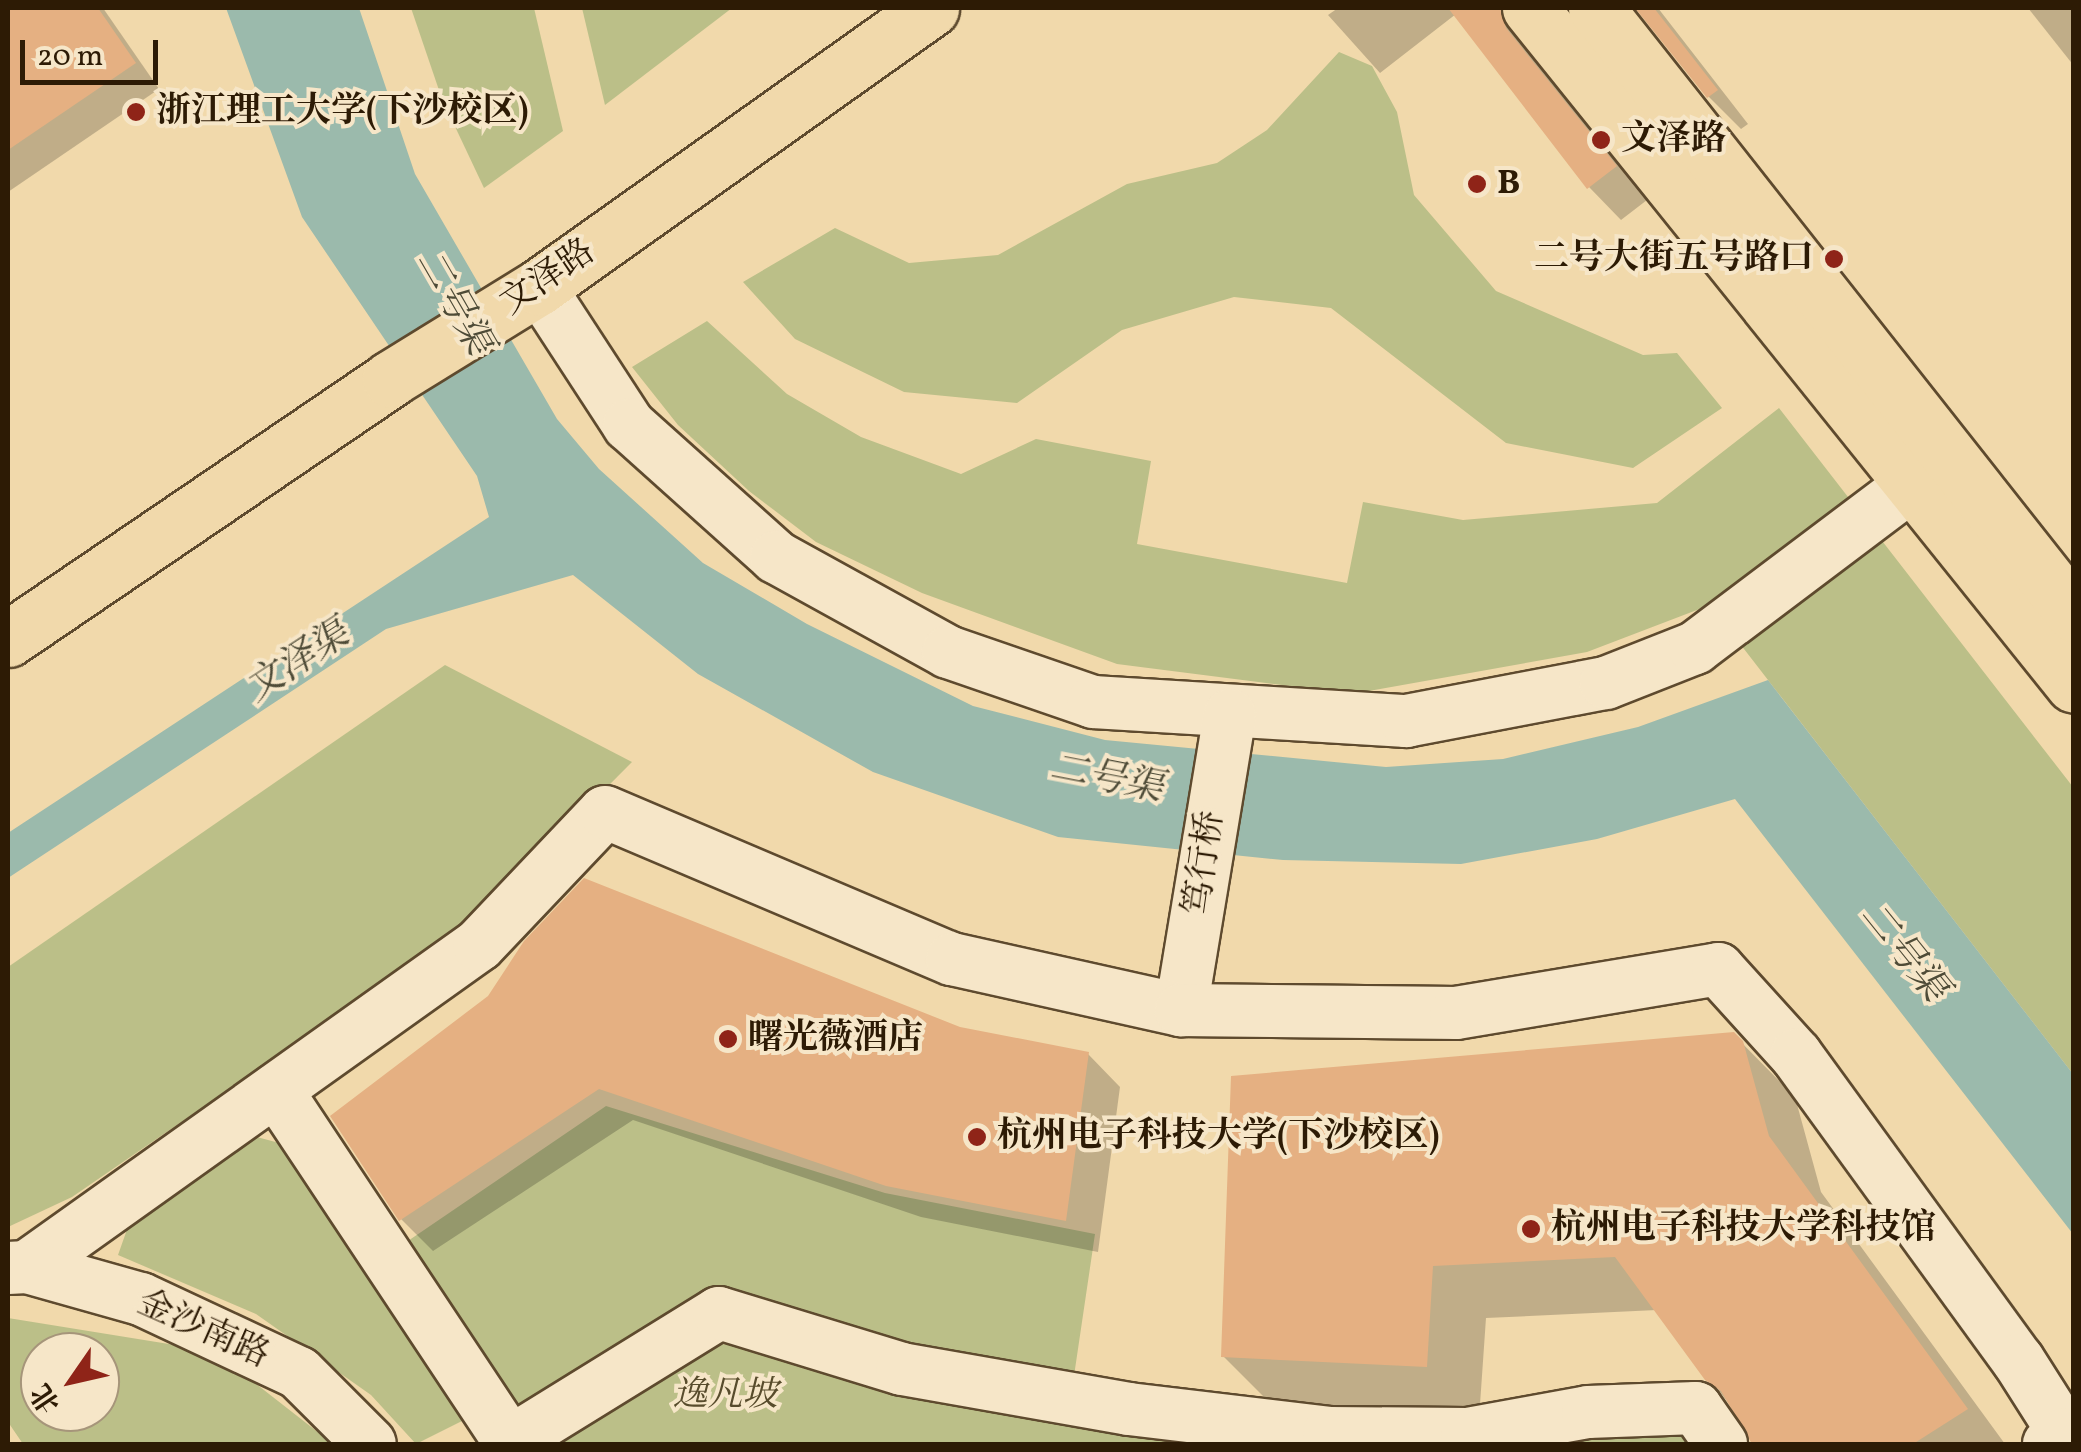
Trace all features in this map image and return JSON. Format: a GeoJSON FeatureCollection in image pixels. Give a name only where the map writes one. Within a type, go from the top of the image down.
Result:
{"type":"FeatureCollection","features":[{"type":"Feature","properties":{"kind":"main road","name":"文泽路"},"geometry":{"type":"LineString","coordinates":[[8,639],[390,379],[530,292],[930,8]]}},
{"type":"Feature","properties":{"kind":"main road"},"geometry":{"type":"LineString","coordinates":[[1530,8],[1915,482],[2074,685]]}},
{"type":"Feature","properties":{"kind":"main road"},"geometry":{"type":"LineString","coordinates":[[1596,8],[2074,614]]}},
{"type":"Feature","properties":{"kind":"street"},"geometry":{"type":"LineString","coordinates":[[530,292],[629,425],[776,557],[948,652],[1093,702],[1227,724],[1406,721],[1606,683],[1696,648],[1915,482]]}},
{"type":"Feature","properties":{"kind":"street","name":"笃行桥"},"geometry":{"type":"LineString","coordinates":[[1181,1010],[1227,724]]}},
{"type":"Feature","properties":{"kind":"street"},"geometry":{"type":"LineString","coordinates":[[17,1268],[480,946],[605,812],[952,959],[1181,1010],[1456,1014],[1718,969],[1807,1069],[2018,1360],[2065,1434],[2049,1444]]}},
{"type":"Feature","properties":{"kind":"street"},"geometry":{"type":"LineString","coordinates":[[276,1090],[509,1443],[719,1313],[902,1369],[1129,1409],[1330,1433],[1467,1434],[1588,1412],[1696,1408],[1720,1444]]}},
{"type":"Feature","properties":{"kind":"street","name":"金沙南路"},"geometry":{"type":"LineString","coordinates":[[17,1268],[141,1299],[299,1373],[370,1444]]}},
{"type":"Feature","properties":{"kind":"green space"},"geometry":{"type":"Polygon","coordinates":[[[411,8],[534,8],[563,131],[484,188],[442,99],[411,8]]]}},
{"type":"Feature","properties":{"kind":"green space"},"geometry":{"type":"Polygon","coordinates":[[[582,8],[732,8],[605,105],[582,8]]]}},
{"type":"Feature","properties":{"kind":"green space"},"geometry":{"type":"Polygon","coordinates":[[[1339,52],[1372,66],[1397,112],[1414,195],[1496,291],[1643,355],[1677,353],[1722,408],[1633,468],[1506,443],[1331,308],[1234,297],[1122,330],[1017,403],[904,392],[795,339],[743,282],[835,228],[909,263],[998,255],[1127,184],[1217,163],[1267,130],[1339,52]]]}},
{"type":"Feature","properties":{"kind":"green space"},"geometry":{"type":"Polygon","coordinates":[[[707,321],[787,394],[861,437],[961,474],[1036,439],[1151,461],[1137,544],[1347,583],[1363,502],[1463,520],[1657,503],[1779,408],[2073,787],[2073,1074],[1710,605],[1587,652],[1352,694],[1117,664],[922,593],[816,542],[749,491],[678,425],[632,367],[707,321]]]}},
{"type":"Feature","properties":{"kind":"green space"},"geometry":{"type":"Polygon","coordinates":[[[445,665],[632,762],[474,921],[72,1197],[8,1227],[8,967],[445,665]]]}},
{"type":"Feature","properties":{"kind":"green space"},"geometry":{"type":"Polygon","coordinates":[[[606,1106],[885,1193],[1095,1234],[1074,1376],[931,1351],[723,1292],[518,1410],[402,1245],[606,1106]]]}},
{"type":"Feature","properties":{"kind":"green space"},"geometry":{"type":"Polygon","coordinates":[[[253,1136],[283,1144],[464,1420],[416,1444],[371,1395],[256,1314],[118,1255],[130,1221],[253,1136]]]}},
{"type":"Feature","properties":{"kind":"green space"},"geometry":{"type":"Polygon","coordinates":[[[8,1318],[95,1332],[20,1332],[20,1432],[120,1432],[120,1336],[175,1345],[250,1379],[333,1444],[23,1444],[8,1422],[8,1318]]]}},
{"type":"Feature","properties":{"kind":"green space","name":"逸凡坡"},"geometry":{"type":"Polygon","coordinates":[[[697,1344],[777,1345],[1049,1419],[1189,1444],[542,1444],[697,1344]]]}},
{"type":"Feature","properties":{"kind":"green space"},"geometry":{"type":"Polygon","coordinates":[[[1668,1425],[1707,1444],[1515,1444],[1668,1425]]]}},
{"type":"Feature","properties":{"kind":"water"},"geometry":{"type":"Polygon","coordinates":[[[226,8],[359,8],[415,174],[557,419],[599,469],[703,563],[807,624],[973,706],[1105,740],[1386,767],[1503,759],[1638,727],[1768,680],[2073,1074],[2073,1234],[1735,799],[1597,839],[1461,864],[1283,860],[1058,837],[873,772],[698,674],[573,575],[386,629],[8,878],[8,833],[489,517],[477,476],[302,217],[226,8]]]}},
{"type":"Feature","properties":{"kind":"building"},"geometry":{"type":"Polygon","coordinates":[[[8,8],[98,8],[136,63],[8,150],[8,8]]]}},
{"type":"Feature","properties":{"kind":"building"},"geometry":{"type":"Polygon","coordinates":[[[1448,8],[1500,8],[1506,28],[1617,166],[1587,189],[1448,8]]]}},
{"type":"Feature","properties":{"kind":"building"},"geometry":{"type":"Polygon","coordinates":[[[1635,8],[1654,8],[1718,90],[1707,98],[1635,8]]]}},
{"type":"Feature","properties":{"kind":"building","name":"曙光薇酒店"},"geometry":{"type":"Polygon","coordinates":[[[584,878],[960,1027],[1089,1052],[1066,1221],[886,1186],[599,1089],[399,1221],[330,1116],[488,996],[524,941],[584,878]]]}},
{"type":"Feature","properties":{"kind":"building","name":"杭州电子科技大学科技馆"},"geometry":{"type":"Polygon","coordinates":[[[1734,1032],[1743,1041],[1769,1136],[1968,1409],[1913,1444],[1752,1444],[1721,1391],[1705,1380],[1615,1257],[1433,1266],[1427,1367],[1221,1357],[1231,1076],[1734,1032]]]}},
{"type":"Feature","properties":{"kind":"place","name":"浙江理工大学(下沙校区)"},"geometry":{"type":"Point","coordinates":[136,112]}},
{"type":"Feature","properties":{"kind":"place","name":"文泽路"},"geometry":{"type":"Point","coordinates":[1601,140]}},
{"type":"Feature","properties":{"kind":"place","name":"B"},"geometry":{"type":"Point","coordinates":[1477,184]}},
{"type":"Feature","properties":{"kind":"place","name":"二号大街五号路口"},"geometry":{"type":"Point","coordinates":[1834,259]}},
{"type":"Feature","properties":{"kind":"place","name":"曙光薇酒店"},"geometry":{"type":"Point","coordinates":[728,1039]}},
{"type":"Feature","properties":{"kind":"place","name":"杭州电子科技大学(下沙校区)"},"geometry":{"type":"Point","coordinates":[977,1137]}},
{"type":"Feature","properties":{"kind":"place","name":"杭州电子科技大学科技馆"},"geometry":{"type":"Point","coordinates":[1531,1229]}},
{"type":"Feature","properties":{"kind":"water label","name":"二号渠"},"geometry":{"type":"Point","coordinates":[452,303]}},
{"type":"Feature","properties":{"kind":"water label","name":"文泽渠"},"geometry":{"type":"Point","coordinates":[298,663]}},
{"type":"Feature","properties":{"kind":"water label","name":"二号渠"},"geometry":{"type":"Point","coordinates":[1106,780]}},
{"type":"Feature","properties":{"kind":"water label","name":"二号渠"},"geometry":{"type":"Point","coordinates":[1902,953]}}]}
